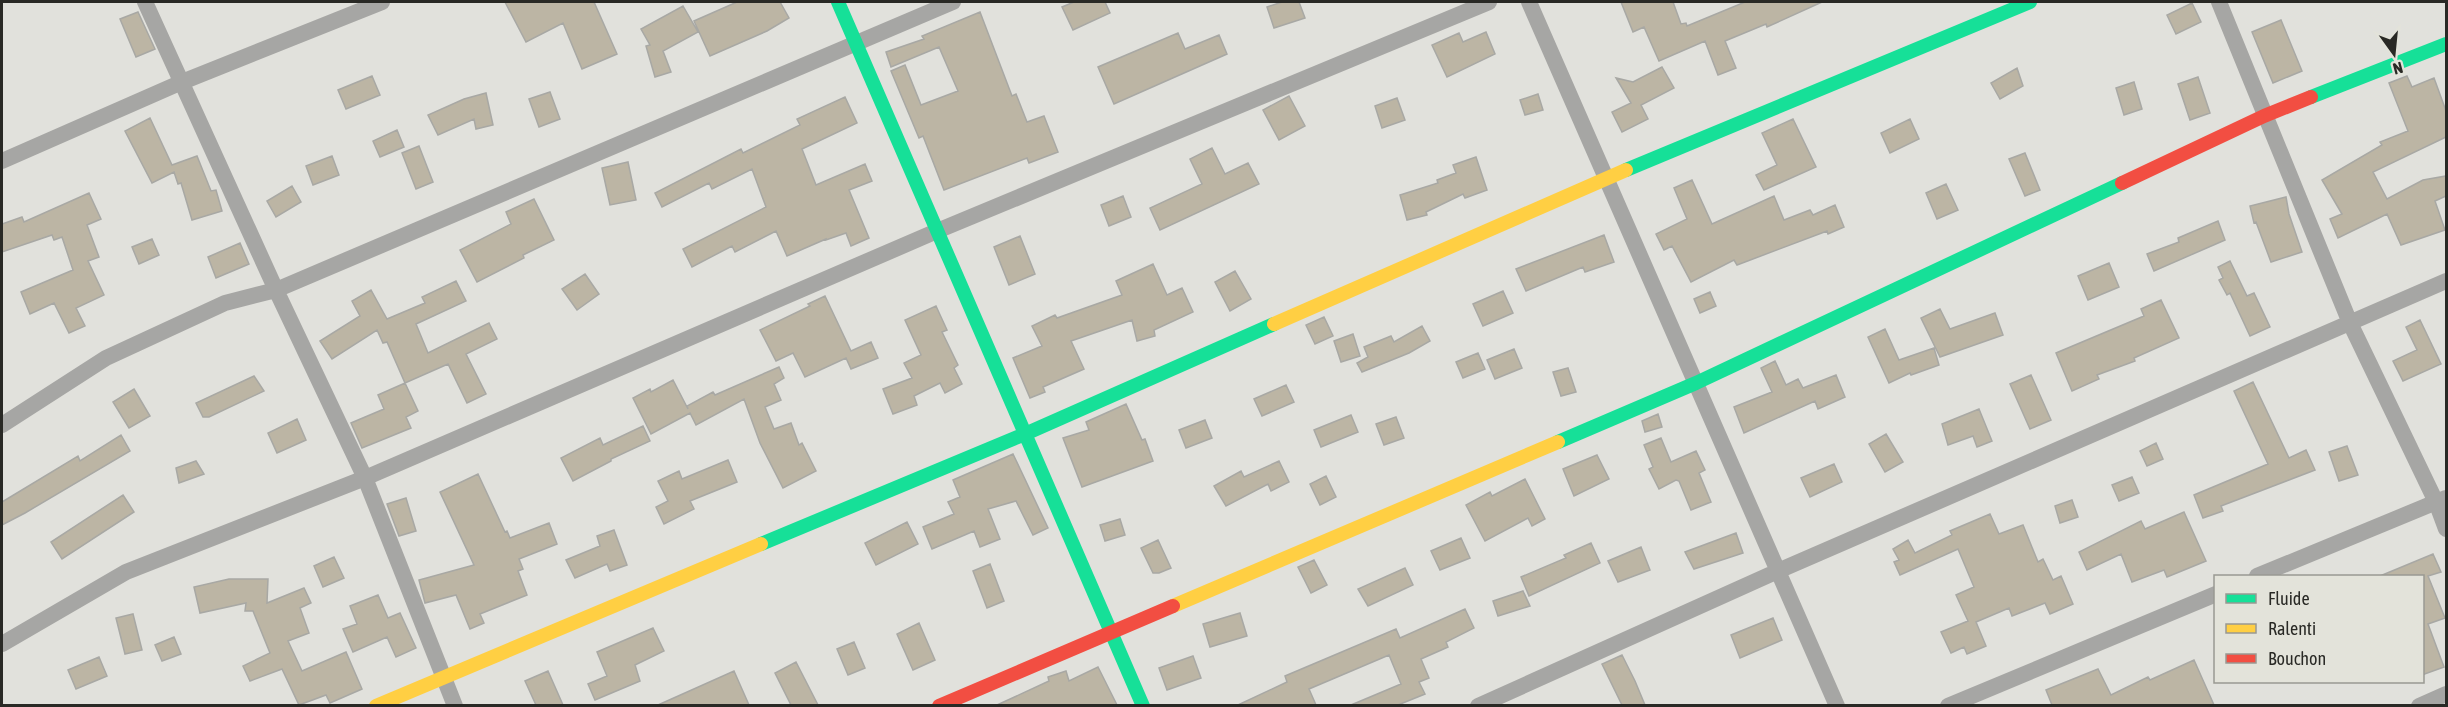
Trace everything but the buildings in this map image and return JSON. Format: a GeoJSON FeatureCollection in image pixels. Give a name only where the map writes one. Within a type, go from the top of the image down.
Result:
{"type":"FeatureCollection","features":[{"type":"Feature","properties":{"kind":"street"},"geometry":{"type":"LineString","coordinates":[[145,2],[276,290],[365,478],[455,705]]}},
{"type":"Feature","properties":{"kind":"street"},"geometry":{"type":"LineString","coordinates":[[2,161],[182,82],[382,2]]}},
{"type":"Feature","properties":{"kind":"street"},"geometry":{"type":"LineString","coordinates":[[838,2],[1143,705]]}},
{"type":"Feature","properties":{"kind":"street"},"geometry":{"type":"LineString","coordinates":[[2,425],[106,358],[225,303],[276,290],[953,2]]}},
{"type":"Feature","properties":{"kind":"street"},"geometry":{"type":"LineString","coordinates":[[2,644],[126,572],[365,478],[937,231],[1489,2]]}},
{"type":"Feature","properties":{"kind":"street"},"geometry":{"type":"LineString","coordinates":[[1529,2],[1837,705]]}},
{"type":"Feature","properties":{"kind":"street"},"geometry":{"type":"LineString","coordinates":[[376,705],[1025,434],[1606,178],[2030,2]]}},
{"type":"Feature","properties":{"kind":"street"},"geometry":{"type":"LineString","coordinates":[[2219,2],[2350,323],[2441,500],[2446,529]]}},
{"type":"Feature","properties":{"kind":"street"},"geometry":{"type":"LineString","coordinates":[[939,705],[1696,383],[2264,116],[2446,44]]}},
{"type":"Feature","properties":{"kind":"street"},"geometry":{"type":"LineString","coordinates":[[1478,705],[1778,571],[2446,280]]}},
{"type":"Feature","properties":{"kind":"street"},"geometry":{"type":"LineString","coordinates":[[2259,575],[2441,500]]}},
{"type":"Feature","properties":{"kind":"street"},"geometry":{"type":"LineString","coordinates":[[1948,705],[2214,595]]}},
{"type":"Feature","properties":{"kind":"street"},"geometry":{"type":"LineString","coordinates":[[2419,705],[2446,694]]}},
{"type":"Feature","properties":{"kind":"traffic: fast"},"geometry":{"type":"LineString","coordinates":[[838,2],[1143,706]]}},
{"type":"Feature","properties":{"kind":"traffic: fast"},"geometry":{"type":"LineString","coordinates":[[1626,170],[2030,2]]}},
{"type":"Feature","properties":{"kind":"traffic: fast"},"geometry":{"type":"LineString","coordinates":[[2311,97],[2446,44]]}},
{"type":"Feature","properties":{"kind":"traffic: fast"},"geometry":{"type":"LineString","coordinates":[[1558,442],[1696,383],[2122,183]]}},
{"type":"Feature","properties":{"kind":"traffic: fast"},"geometry":{"type":"LineString","coordinates":[[761,544],[1025,434],[1274,324]]}},
{"type":"Feature","properties":{"kind":"traffic: slow"},"geometry":{"type":"LineString","coordinates":[[1274,324],[1626,170]]}},
{"type":"Feature","properties":{"kind":"traffic: slow"},"geometry":{"type":"LineString","coordinates":[[1173,606],[1558,442]]}},
{"type":"Feature","properties":{"kind":"traffic: slow"},"geometry":{"type":"LineString","coordinates":[[376,706],[761,544]]}},
{"type":"Feature","properties":{"kind":"traffic: jam"},"geometry":{"type":"LineString","coordinates":[[2122,183],[2264,116],[2311,97]]}},
{"type":"Feature","properties":{"kind":"traffic: jam"},"geometry":{"type":"LineString","coordinates":[[939,706],[1173,606]]}}]}
